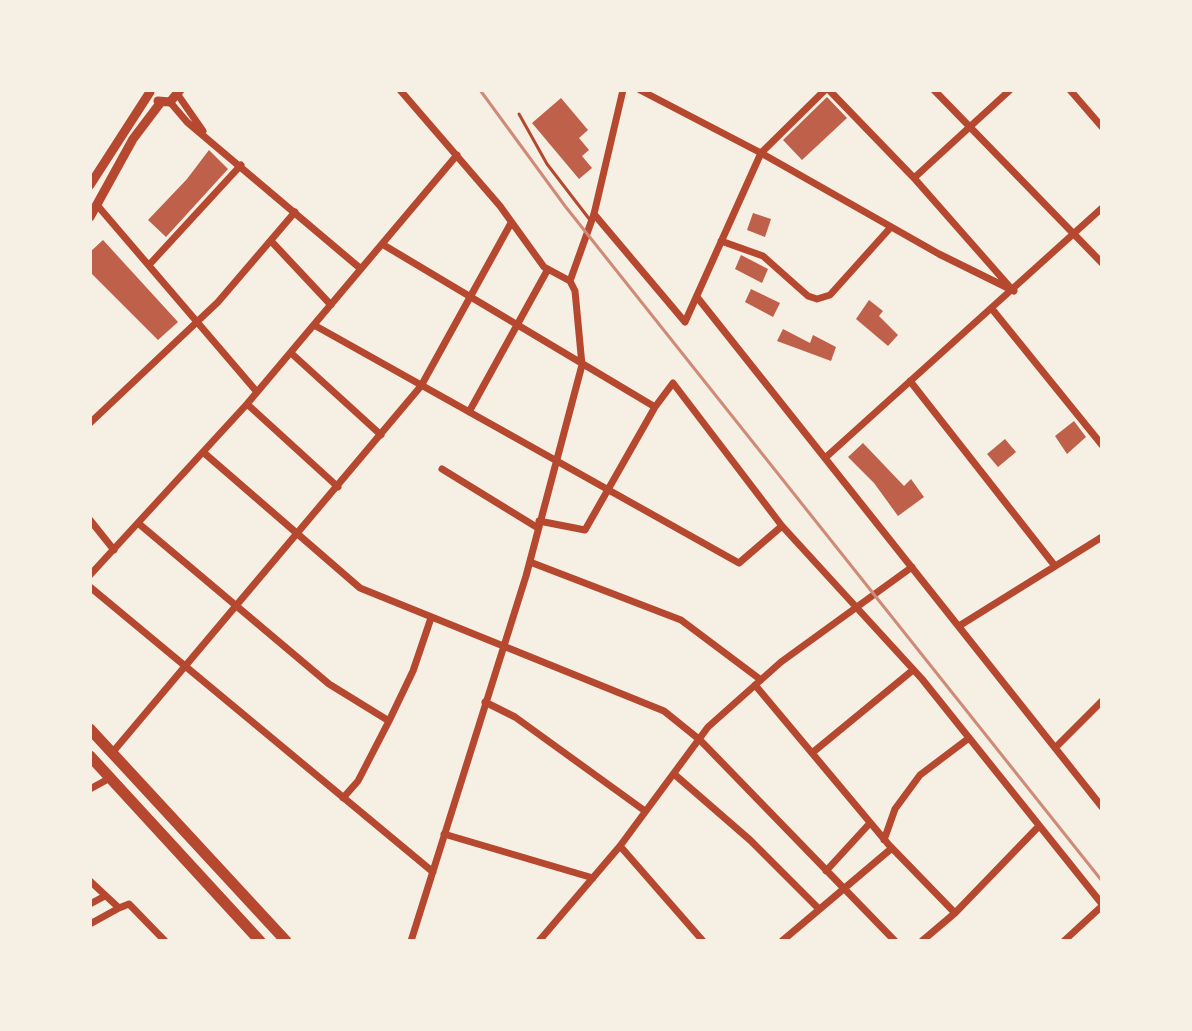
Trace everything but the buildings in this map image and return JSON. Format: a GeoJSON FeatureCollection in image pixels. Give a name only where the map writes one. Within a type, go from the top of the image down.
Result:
{"type":"FeatureCollection","features":[{"type":"Feature","properties":{"kind":"highway"},"geometry":{"type":"LineString","coordinates":[[90,729],[286,941]]}},
{"type":"Feature","properties":{"kind":"highway"},"geometry":{"type":"LineString","coordinates":[[90,756],[260,941]]}},
{"type":"Feature","properties":{"kind":"main road"},"geometry":{"type":"LineString","coordinates":[[90,185],[150,91],[172,97],[133,139],[90,217]]}},
{"type":"Feature","properties":{"kind":"street"},"geometry":{"type":"LineString","coordinates":[[400,90],[457,155],[548,269],[570,281],[575,291],[582,365],[530,562],[411,941]]}},
{"type":"Feature","properties":{"kind":"street"},"geometry":{"type":"LineString","coordinates":[[570,281],[593,218],[623,90]]}},
{"type":"Feature","properties":{"kind":"street"},"geometry":{"type":"LineString","coordinates":[[640,90],[651,92],[891,227],[1014,291]]}},
{"type":"Feature","properties":{"kind":"street"},"geometry":{"type":"LineString","coordinates":[[593,218],[685,322],[761,153],[827,90],[914,178],[1014,291]]}},
{"type":"Feature","properties":{"kind":"street"},"geometry":{"type":"LineString","coordinates":[[934,90],[1102,263]]}},
{"type":"Feature","properties":{"kind":"street"},"geometry":{"type":"LineString","coordinates":[[914,178],[1010,90]]}},
{"type":"Feature","properties":{"kind":"street"},"geometry":{"type":"LineString","coordinates":[[1070,90],[1102,127]]}},
{"type":"Feature","properties":{"kind":"street"},"geometry":{"type":"LineString","coordinates":[[172,97],[187,122],[204,133],[361,269]]}},
{"type":"Feature","properties":{"kind":"street"},"geometry":{"type":"LineString","coordinates":[[90,575],[247,404],[457,155]]}},
{"type":"Feature","properties":{"kind":"street"},"geometry":{"type":"LineString","coordinates":[[149,265],[241,165]]}},
{"type":"Feature","properties":{"kind":"street"},"geometry":{"type":"LineString","coordinates":[[97,205],[257,392]]}},
{"type":"Feature","properties":{"kind":"street"},"geometry":{"type":"LineString","coordinates":[[825,458],[1014,291],[1102,208]]}},
{"type":"Feature","properties":{"kind":"street"},"geometry":{"type":"LineString","coordinates":[[90,423],[197,322],[295,212]]}},
{"type":"Feature","properties":{"kind":"street"},"geometry":{"type":"LineString","coordinates":[[112,753],[298,536],[421,386],[511,223]]}},
{"type":"Feature","properties":{"kind":"street"},"geometry":{"type":"LineString","coordinates":[[721,241],[763,256],[808,296],[817,299],[830,295],[891,227]]}},
{"type":"Feature","properties":{"kind":"street"},"geometry":{"type":"LineString","coordinates":[[271,241],[331,305]]}},
{"type":"Feature","properties":{"kind":"street"},"geometry":{"type":"LineString","coordinates":[[382,244],[655,407]]}},
{"type":"Feature","properties":{"kind":"street"},"geometry":{"type":"LineString","coordinates":[[469,412],[548,269]]}},
{"type":"Feature","properties":{"kind":"street"},"geometry":{"type":"LineString","coordinates":[[697,297],[1102,807]]}},
{"type":"Feature","properties":{"kind":"street"},"geometry":{"type":"LineString","coordinates":[[992,309],[1102,445]]}},
{"type":"Feature","properties":{"kind":"street"},"geometry":{"type":"LineString","coordinates":[[314,325],[739,563],[782,526]]}},
{"type":"Feature","properties":{"kind":"street"},"geometry":{"type":"LineString","coordinates":[[291,353],[381,435]]}},
{"type":"Feature","properties":{"kind":"street"},"geometry":{"type":"LineString","coordinates":[[910,381],[1055,566]]}},
{"type":"Feature","properties":{"kind":"street"},"geometry":{"type":"LineString","coordinates":[[442,469],[538,524],[585,530],[655,407],[673,383],[782,526],[913,670],[1102,905],[1064,941]]}},
{"type":"Feature","properties":{"kind":"street"},"geometry":{"type":"LineString","coordinates":[[247,404],[338,487]]}},
{"type":"Feature","properties":{"kind":"street"},"geometry":{"type":"LineString","coordinates":[[203,452],[360,588],[664,711],[700,740],[895,941]]}},
{"type":"Feature","properties":{"kind":"street"},"geometry":{"type":"LineString","coordinates":[[90,520],[114,550]]}},
{"type":"Feature","properties":{"kind":"street"},"geometry":{"type":"LineString","coordinates":[[138,523],[329,684],[389,721]]}},
{"type":"Feature","properties":{"kind":"street"},"geometry":{"type":"LineString","coordinates":[[959,626],[1102,537]]}},
{"type":"Feature","properties":{"kind":"street"},"geometry":{"type":"LineString","coordinates":[[530,562],[681,620],[758,683],[884,840],[955,913]]}},
{"type":"Feature","properties":{"kind":"street"},"geometry":{"type":"LineString","coordinates":[[539,941],[620,846],[708,727],[758,683],[912,567]]}},
{"type":"Feature","properties":{"kind":"street"},"geometry":{"type":"LineString","coordinates":[[90,587],[433,872]]}},
{"type":"Feature","properties":{"kind":"street"},"geometry":{"type":"LineString","coordinates":[[343,798],[358,781],[389,721],[413,671],[431,618]]}},
{"type":"Feature","properties":{"kind":"street"},"geometry":{"type":"LineString","coordinates":[[812,753],[913,670]]}},
{"type":"Feature","properties":{"kind":"street"},"geometry":{"type":"LineString","coordinates":[[1055,748],[1102,701]]}},
{"type":"Feature","properties":{"kind":"street"},"geometry":{"type":"LineString","coordinates":[[485,702],[515,717],[645,811]]}},
{"type":"Feature","properties":{"kind":"street"},"geometry":{"type":"LineString","coordinates":[[884,840],[895,809],[920,775],[969,738]]}},
{"type":"Feature","properties":{"kind":"street"},"geometry":{"type":"LineString","coordinates":[[674,774],[750,840],[819,909]]}},
{"type":"Feature","properties":{"kind":"street"},"geometry":{"type":"LineString","coordinates":[[90,789],[110,778]]}},
{"type":"Feature","properties":{"kind":"street"},"geometry":{"type":"LineString","coordinates":[[826,871],[870,823]]}},
{"type":"Feature","properties":{"kind":"street"},"geometry":{"type":"LineString","coordinates":[[922,941],[955,913],[1039,826]]}},
{"type":"Feature","properties":{"kind":"street"},"geometry":{"type":"LineString","coordinates":[[444,834],[593,878]]}},
{"type":"Feature","properties":{"kind":"street"},"geometry":{"type":"LineString","coordinates":[[620,846],[703,941]]}},
{"type":"Feature","properties":{"kind":"street"},"geometry":{"type":"LineString","coordinates":[[782,941],[892,848]]}},
{"type":"Feature","properties":{"kind":"street"},"geometry":{"type":"LineString","coordinates":[[90,881],[103,897],[119,908]]}},
{"type":"Feature","properties":{"kind":"street"},"geometry":{"type":"LineString","coordinates":[[90,904],[103,897]]}},
{"type":"Feature","properties":{"kind":"street"},"geometry":{"type":"LineString","coordinates":[[90,924],[129,904],[165,941]]}},
{"type":"Feature","properties":{"kind":"lane"},"geometry":{"type":"LineString","coordinates":[[519,114],[524,129],[547,164],[593,218]]}},
{"type":"Feature","properties":{"kind":"railway"},"geometry":{"type":"LineString","coordinates":[[480,90],[565,206],[1102,881]]}}]}
